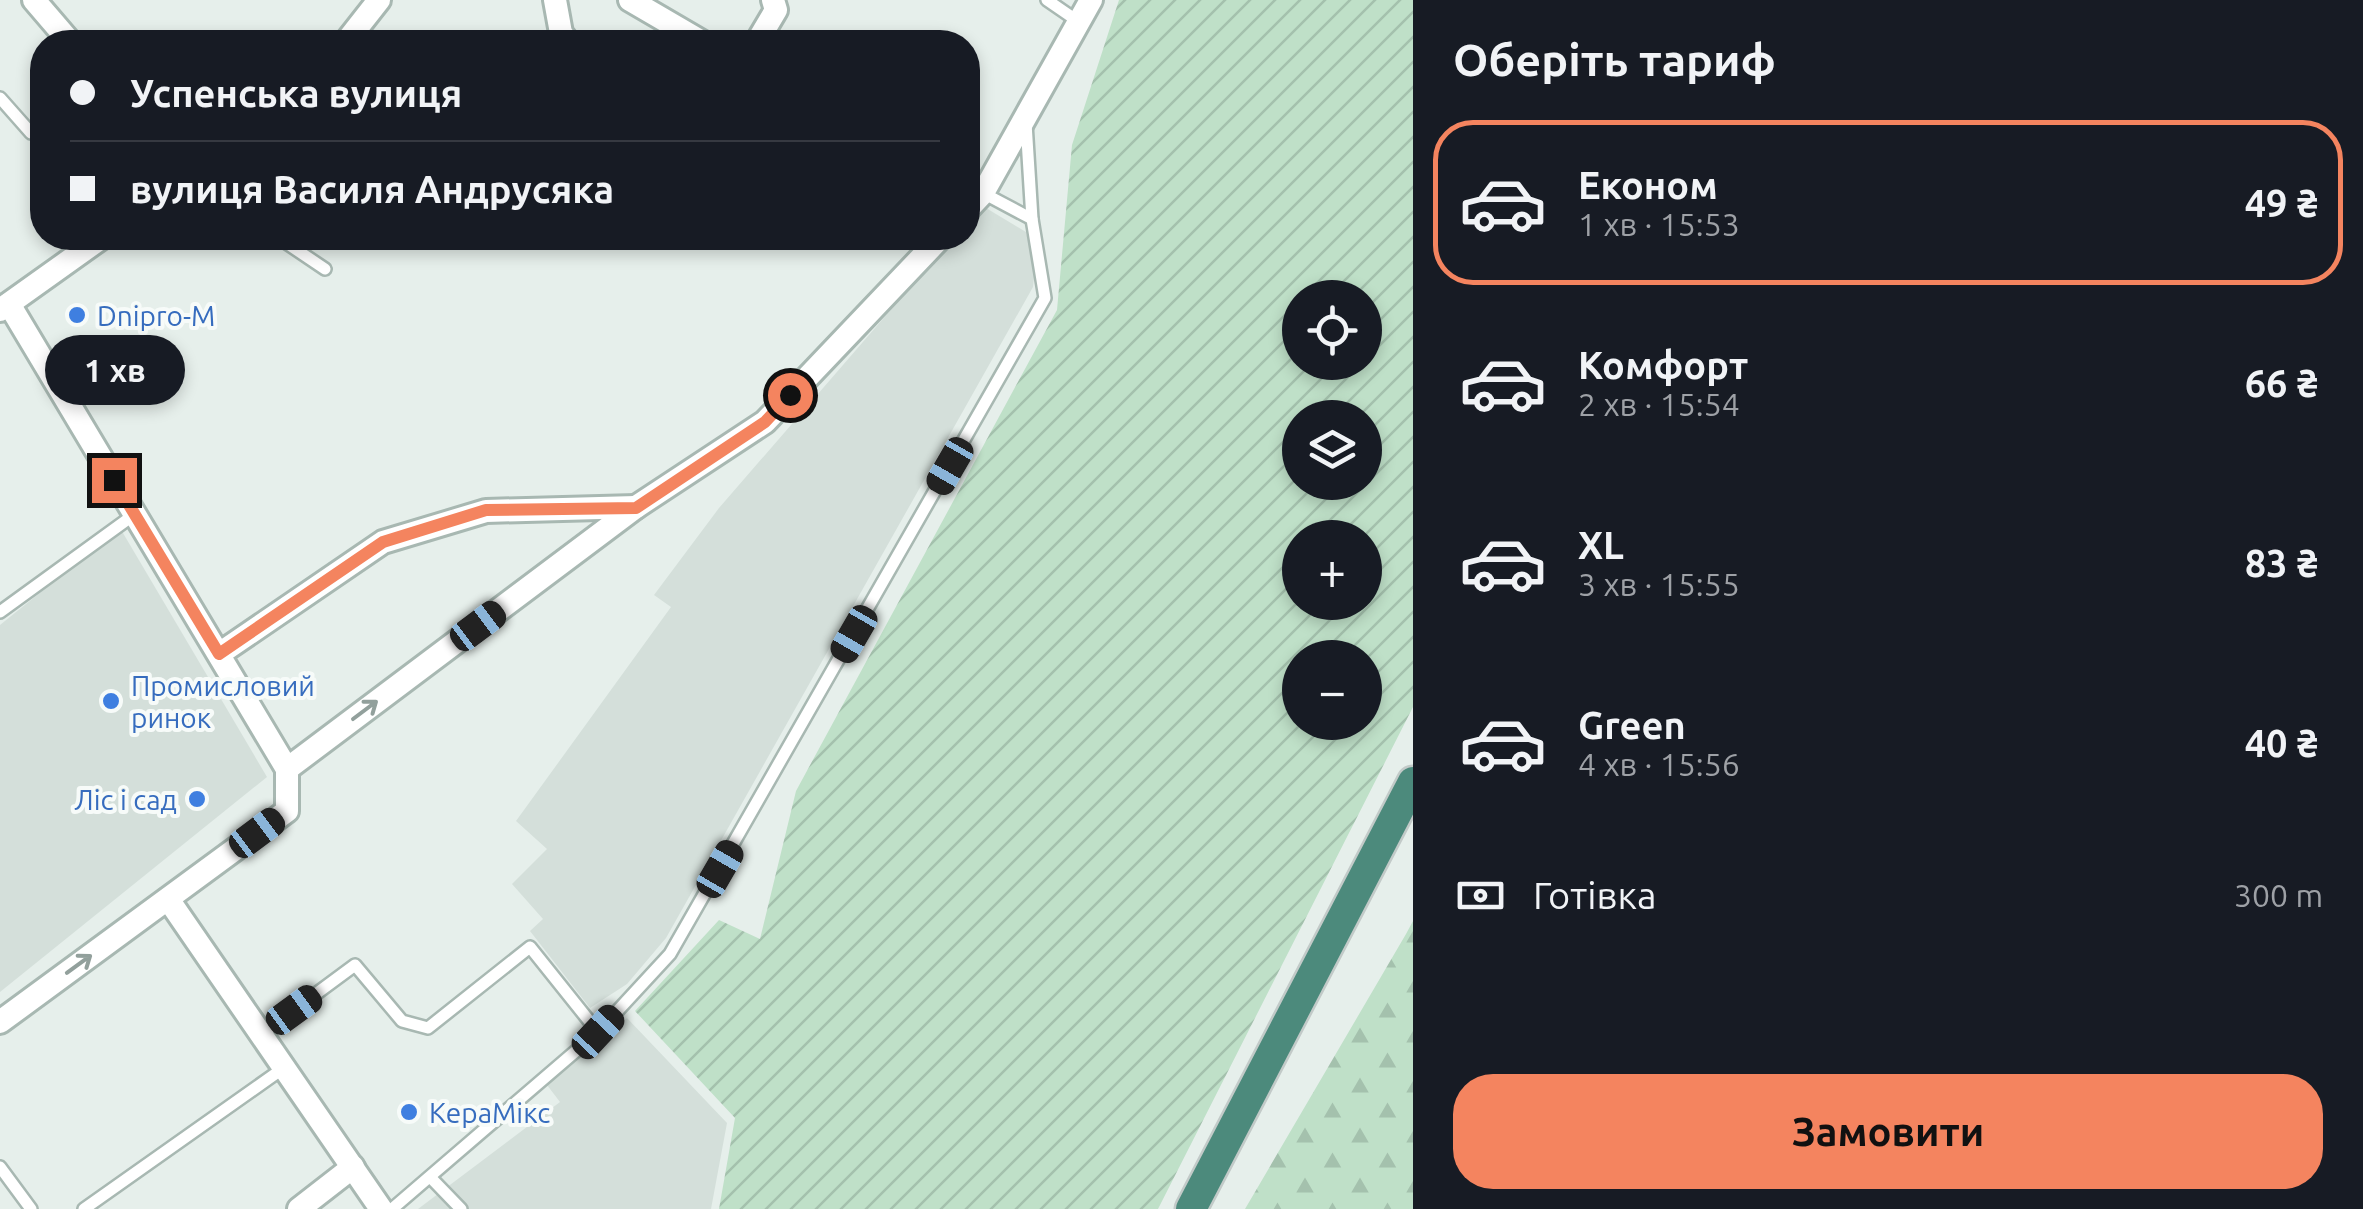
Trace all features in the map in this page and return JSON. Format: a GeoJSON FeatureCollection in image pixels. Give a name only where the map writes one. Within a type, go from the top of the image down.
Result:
{"type":"FeatureCollection","features":[{"type":"Feature","properties":{"kind":"highway"},"geometry":{"type":"LineString","coordinates":[[1190,1209],[1413,782]]}},
{"type":"Feature","properties":{"kind":"street"},"geometry":{"type":"LineString","coordinates":[[34,0],[60,30]]}},
{"type":"Feature","properties":{"kind":"street"},"geometry":{"type":"LineString","coordinates":[[356,30],[380,0]]}},
{"type":"Feature","properties":{"kind":"street"},"geometry":{"type":"LineString","coordinates":[[555,0],[560,30]]}},
{"type":"Feature","properties":{"kind":"street"},"geometry":{"type":"LineString","coordinates":[[630,0],[681,30]]}},
{"type":"Feature","properties":{"kind":"street"},"geometry":{"type":"LineString","coordinates":[[764,30],[776,10],[773,0]]}},
{"type":"Feature","properties":{"kind":"street"},"geometry":{"type":"LineString","coordinates":[[980,193],[1091,0]]}},
{"type":"Feature","properties":{"kind":"street"},"geometry":{"type":"LineString","coordinates":[[0,1022],[286,810],[288,769],[4,307],[84,250]]}},
{"type":"Feature","properties":{"kind":"street"},"geometry":{"type":"LineString","coordinates":[[288,769],[636,508],[765,422],[929,250]]}},
{"type":"Feature","properties":{"kind":"street"},"geometry":{"type":"LineString","coordinates":[[219,654],[383,542],[486,510],[636,508]]}},
{"type":"Feature","properties":{"kind":"street"},"geometry":{"type":"LineString","coordinates":[[168,899],[382,1209]]}},
{"type":"Feature","properties":{"kind":"street"},"geometry":{"type":"LineString","coordinates":[[299,1209],[353,1167]]}},
{"type":"Feature","properties":{"kind":"lane"},"geometry":{"type":"LineString","coordinates":[[1047,0],[1079,22]]}},
{"type":"Feature","properties":{"kind":"lane"},"geometry":{"type":"LineString","coordinates":[[0,98],[30,131]]}},
{"type":"Feature","properties":{"kind":"lane"},"geometry":{"type":"LineString","coordinates":[[392,1209],[598,1032],[670,954],[1045,298],[1032,219],[1026,119]]}},
{"type":"Feature","properties":{"kind":"lane"},"geometry":{"type":"LineString","coordinates":[[980,203],[1032,219]]}},
{"type":"Feature","properties":{"kind":"lane"},"geometry":{"type":"LineString","coordinates":[[297,250],[325,268]]}},
{"type":"Feature","properties":{"kind":"lane"},"geometry":{"type":"LineString","coordinates":[[0,612],[134,514]]}},
{"type":"Feature","properties":{"kind":"lane"},"geometry":{"type":"LineString","coordinates":[[264,1033],[355,965],[402,1021],[428,1028],[530,946],[598,1032]]}},
{"type":"Feature","properties":{"kind":"lane"},"geometry":{"type":"LineString","coordinates":[[84,1209],[286,1067]]}},
{"type":"Feature","properties":{"kind":"lane"},"geometry":{"type":"LineString","coordinates":[[0,1166],[32,1209]]}},
{"type":"Feature","properties":{"kind":"lane"},"geometry":{"type":"LineString","coordinates":[[432,1178],[461,1209]]}},
{"type":"Feature","properties":{"kind":"shaded area"},"geometry":{"type":"Polygon","coordinates":[[[980,206],[1026,232],[1035,268],[1033,287],[666,938],[627,984],[590,1008],[530,931],[543,919],[512,884],[547,849],[516,821],[671,607],[654,595],[719,508],[943,250],[980,250],[980,206]]]}},
{"type":"Feature","properties":{"kind":"shaded area","name":"Промисловий ринок"},"geometry":{"type":"Polygon","coordinates":[[[120,528],[267,777],[0,992],[0,625],[120,528]]]}},
{"type":"Feature","properties":{"kind":"shaded area"},"geometry":{"type":"Polygon","coordinates":[[[627,1018],[727,1123],[711,1209],[418,1209],[560,1102],[547,1085],[627,1018]]]}},
{"type":"Feature","properties":{"kind":"green space"},"geometry":{"type":"Polygon","coordinates":[[[1119,0],[1413,0],[1413,707],[1158,1209],[719,1209],[735,1118],[635,1011],[719,920],[760,939],[796,791],[1057,310],[1072,145],[1119,0]]]}},
{"type":"Feature","properties":{"kind":"green space"},"geometry":{"type":"Polygon","coordinates":[[[1413,921],[1413,1209],[1245,1209],[1406,934],[1413,921]]]}},
{"type":"Feature","properties":{"kind":"place","name":"Dnipro-M"},"geometry":{"type":"Point","coordinates":[77,315]}},
{"type":"Feature","properties":{"kind":"place","name":"Промисловий ринок"},"geometry":{"type":"Point","coordinates":[111,701]}},
{"type":"Feature","properties":{"kind":"place","name":"Ліс і сад"},"geometry":{"type":"Point","coordinates":[197,799]}},
{"type":"Feature","properties":{"kind":"place","name":"КераМікс"},"geometry":{"type":"Point","coordinates":[409,1112]}},
{"type":"Feature","properties":{"kind":"route"},"geometry":{"type":"LineString","coordinates":[[114,480],[219,654],[383,542],[486,510],[636,508],[765,422],[790,395]]}}]}
